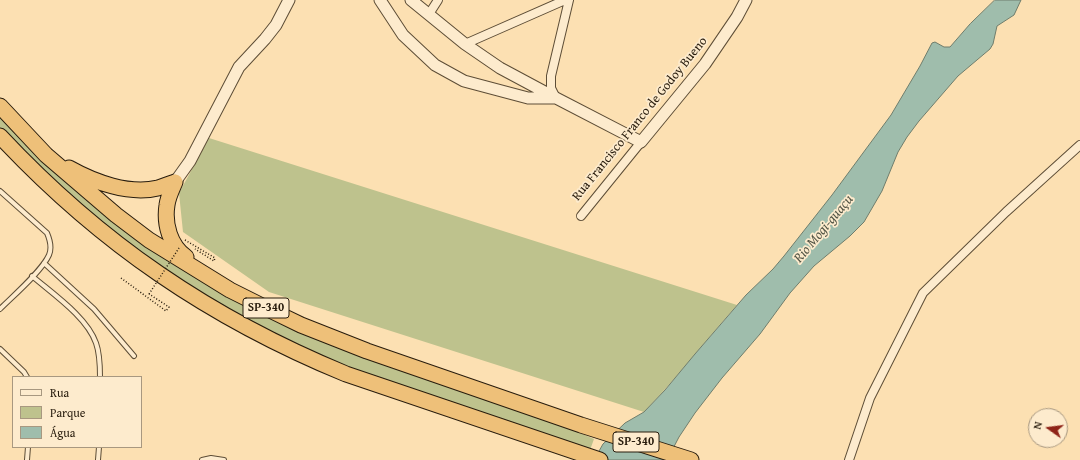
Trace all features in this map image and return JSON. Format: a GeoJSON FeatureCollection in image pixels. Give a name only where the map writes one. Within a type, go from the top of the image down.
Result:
{"type":"FeatureCollection","features":[{"type":"Feature","properties":{"kind":"highway","name":"SP-340"},"geometry":{"type":"LineString","coordinates":[[0,106],[46,155],[116,215],[149,240],[230,290],[301,325],[342,342],[581,425],[691,460]]}},
{"type":"Feature","properties":{"kind":"highway","name":"SP-340"},"geometry":{"type":"LineString","coordinates":[[0,136],[47,184],[74,208],[138,259],[195,297],[254,332],[313,360],[353,376],[600,460]]}},
{"type":"Feature","properties":{"kind":"highway"},"geometry":{"type":"LineString","coordinates":[[0,141],[23,159]]}},
{"type":"Feature","properties":{"kind":"highway"},"geometry":{"type":"LineString","coordinates":[[46,155],[81,175],[116,187],[138,189],[156,188],[175,182]]}},
{"type":"Feature","properties":{"kind":"highway"},"geometry":{"type":"LineString","coordinates":[[175,182],[169,194],[167,206],[168,230],[174,244],[179,252],[230,290]]}},
{"type":"Feature","properties":{"kind":"street"},"geometry":{"type":"LineString","coordinates":[[175,182],[190,161],[238,67],[265,39],[276,25],[289,0]]}},
{"type":"Feature","properties":{"kind":"street"},"geometry":{"type":"LineString","coordinates":[[380,0],[402,35],[435,64],[464,81],[528,98],[556,98]]}},
{"type":"Feature","properties":{"kind":"street"},"geometry":{"type":"LineString","coordinates":[[411,0],[465,44],[500,68],[641,142]]}},
{"type":"Feature","properties":{"kind":"street"},"geometry":{"type":"LineString","coordinates":[[429,14],[438,0]]}},
{"type":"Feature","properties":{"kind":"street"},"geometry":{"type":"LineString","coordinates":[[465,44],[565,0]]}},
{"type":"Feature","properties":{"kind":"street"},"geometry":{"type":"LineString","coordinates":[[556,98],[551,88],[550,76],[569,0]]}},
{"type":"Feature","properties":{"kind":"street","name":"Rua Francisco Franco de Godoy Bueno"},"geometry":{"type":"LineString","coordinates":[[581,216],[705,64],[737,17],[746,0]]}},
{"type":"Feature","properties":{"kind":"street"},"geometry":{"type":"LineString","coordinates":[[849,460],[870,398],[923,293],[1006,212],[1080,145]]}},
{"type":"Feature","properties":{"kind":"lane"},"geometry":{"type":"LineString","coordinates":[[0,191],[47,233],[51,243],[49,254],[44,263],[0,309]]}},
{"type":"Feature","properties":{"kind":"lane"},"geometry":{"type":"LineString","coordinates":[[44,263],[94,309],[134,356]]}},
{"type":"Feature","properties":{"kind":"lane"},"geometry":{"type":"LineString","coordinates":[[32,276],[80,318],[90,330],[96,343],[100,359],[100,376]]}},
{"type":"Feature","properties":{"kind":"lane"},"geometry":{"type":"LineString","coordinates":[[0,349],[26,376]]}},
{"type":"Feature","properties":{"kind":"lane"},"geometry":{"type":"LineString","coordinates":[[27,460],[28,448]]}},
{"type":"Feature","properties":{"kind":"lane"},"geometry":{"type":"LineString","coordinates":[[98,460],[99,448]]}},
{"type":"Feature","properties":{"kind":"lane"},"geometry":{"type":"LineString","coordinates":[[202,460],[211,458],[224,460]]}},
{"type":"Feature","properties":{"kind":"path"},"geometry":{"type":"LineString","coordinates":[[168,230],[215,258],[214,261],[183,242]]}},
{"type":"Feature","properties":{"kind":"path"},"geometry":{"type":"LineString","coordinates":[[121,278],[166,311],[168,307],[149,294],[179,248]]}},
{"type":"Feature","properties":{"kind":"green space"},"geometry":{"type":"Polygon","coordinates":[[[0,113],[218,289],[594,439],[590,450],[334,364],[212,302],[89,216],[0,129],[0,113]]]}},
{"type":"Feature","properties":{"kind":"green space"},"geometry":{"type":"Polygon","coordinates":[[[209,138],[737,305],[644,412],[269,292],[183,232],[179,193],[209,138]]]}},
{"type":"Feature","properties":{"kind":"water","name":"Rio Mogi-guaçu"},"geometry":{"type":"Polygon","coordinates":[[[995,0],[1021,0],[1014,15],[997,26],[993,44],[990,49],[958,76],[907,137],[898,152],[882,191],[864,222],[850,236],[814,266],[790,293],[760,334],[722,378],[695,413],[679,437],[667,460],[594,460],[603,444],[625,423],[644,412],[665,390],[746,295],[784,256],[832,195],[891,115],[932,43],[935,42],[944,47],[950,47],[970,24],[995,0]]]}}]}
